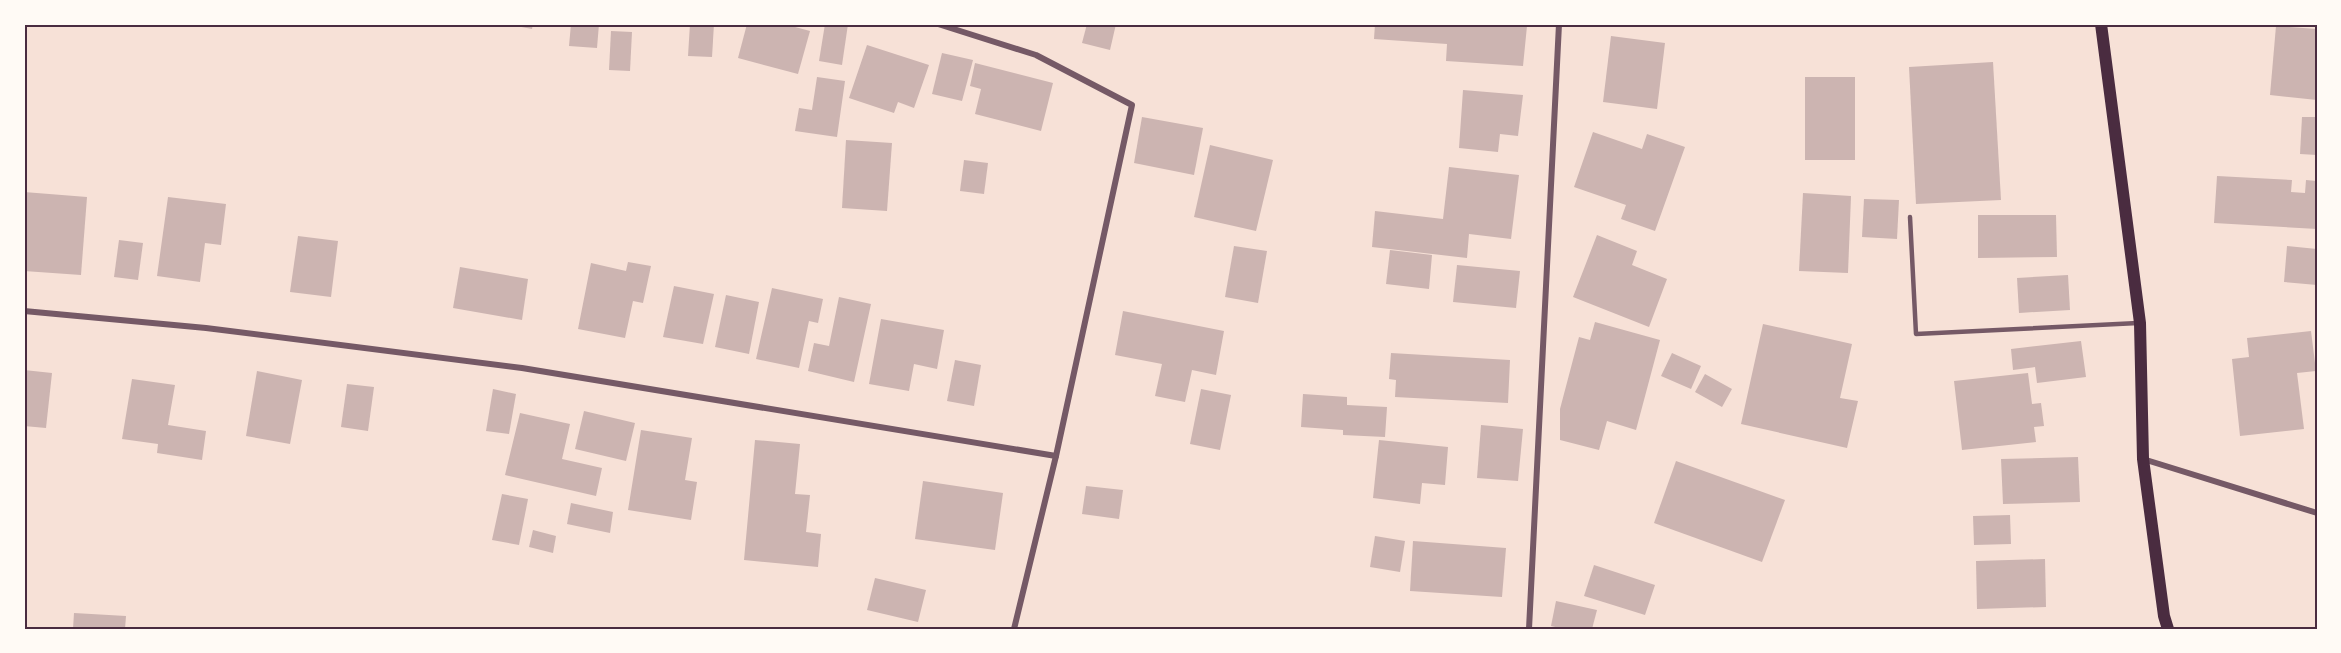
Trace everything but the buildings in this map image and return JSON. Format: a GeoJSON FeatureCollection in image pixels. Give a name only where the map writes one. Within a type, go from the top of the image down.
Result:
{"type":"FeatureCollection","features":[{"type":"Feature","properties":{"kind":"main road"},"geometry":{"type":"LineString","coordinates":[[2101,24],[2140,323],[2143,459],[2166,625]]}},
{"type":"Feature","properties":{"kind":"street"},"geometry":{"type":"LineString","coordinates":[[938,24],[1036,55],[1132,105],[1056,456],[1014,629]]}},
{"type":"Feature","properties":{"kind":"street"},"geometry":{"type":"LineString","coordinates":[[1528,629],[1559,24]]}},
{"type":"Feature","properties":{"kind":"street"},"geometry":{"type":"LineString","coordinates":[[24,311],[206,328],[522,368],[1056,456]]}},
{"type":"Feature","properties":{"kind":"street"},"geometry":{"type":"LineString","coordinates":[[2143,459],[2317,513]]}},
{"type":"Feature","properties":{"kind":"lane"},"geometry":{"type":"LineString","coordinates":[[1910,217],[1916,334],[2140,323]]}}]}
